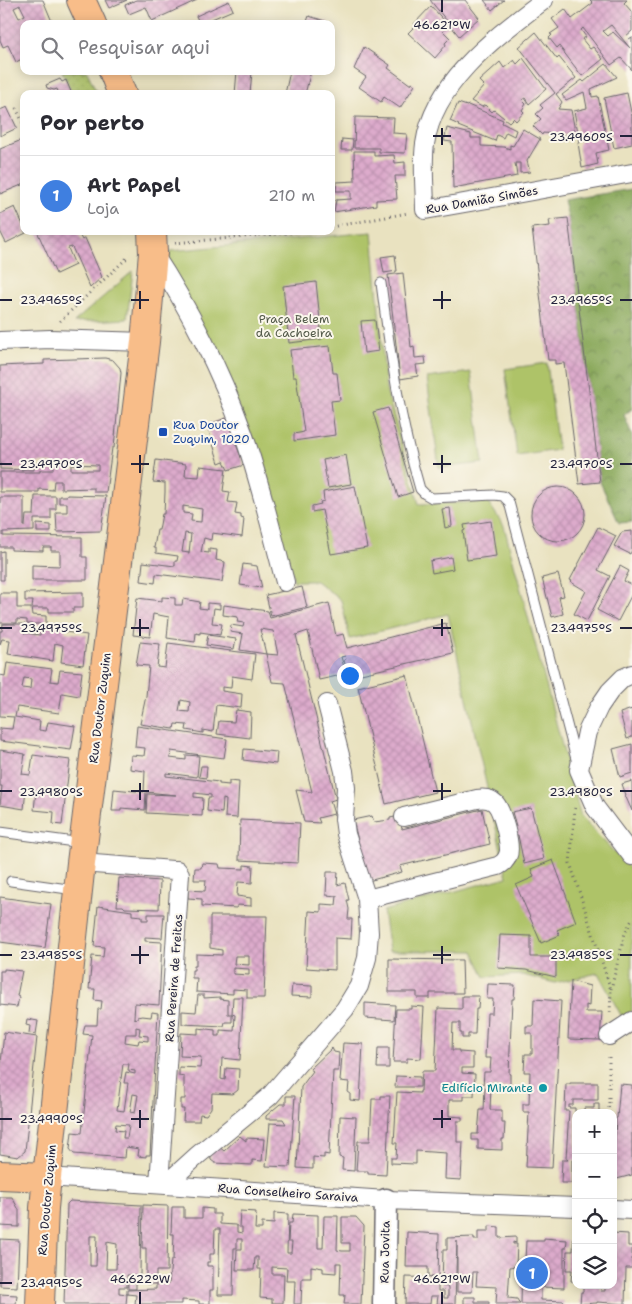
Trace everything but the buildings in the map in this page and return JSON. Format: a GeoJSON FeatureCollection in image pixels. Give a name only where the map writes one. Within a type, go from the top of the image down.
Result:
{"type":"FeatureCollection","features":[{"type":"Feature","properties":{"kind":"main road"},"geometry":{"type":"LineString","coordinates":[[81,0],[90,20]]}},
{"type":"Feature","properties":{"kind":"main road"},"geometry":{"type":"LineString","coordinates":[[115,75],[120,90]]}},
{"type":"Feature","properties":{"kind":"main road","name":"Rua Doutor Zuquim"},"geometry":{"type":"LineString","coordinates":[[40,1304],[47,1178],[82,853],[145,342],[153,243]]}},
{"type":"Feature","properties":{"kind":"main road","name":"Rua Conselheiro Saraiva"},"geometry":{"type":"LineString","coordinates":[[0,1175],[47,1178]]}},
{"type":"Feature","properties":{"kind":"street"},"geometry":{"type":"LineString","coordinates":[[425,210],[425,146],[430,121],[443,95],[467,66],[513,24],[544,0]]}},
{"type":"Feature","properties":{"kind":"street","name":"Rua Damião Simões"},"geometry":{"type":"LineString","coordinates":[[425,210],[632,173]]}},
{"type":"Feature","properties":{"kind":"street"},"geometry":{"type":"LineString","coordinates":[[153,243],[227,391],[253,466],[285,582]]}},
{"type":"Feature","properties":{"kind":"street"},"geometry":{"type":"LineString","coordinates":[[0,341],[50,339],[145,342]]}},
{"type":"Feature","properties":{"kind":"street"},"geometry":{"type":"LineString","coordinates":[[632,674],[623,678],[610,691],[599,707],[587,732],[579,770],[595,807],[632,856]]}},
{"type":"Feature","properties":{"kind":"street"},"geometry":{"type":"LineString","coordinates":[[162,1185],[270,1096],[345,1010],[358,986],[367,958],[369,932],[367,899],[346,834],[344,771],[327,704]]}},
{"type":"Feature","properties":{"kind":"street"},"geometry":{"type":"LineString","coordinates":[[367,899],[498,866],[505,862],[509,854],[509,844],[499,808],[494,802],[486,798],[477,798],[404,816]]}},
{"type":"Feature","properties":{"kind":"street","name":"Rua Pereira de Freitas"},"geometry":{"type":"LineString","coordinates":[[82,853],[177,870],[180,874],[162,1185]]}},
{"type":"Feature","properties":{"kind":"street"},"geometry":{"type":"LineString","coordinates":[[609,1036],[632,1021]]}},
{"type":"Feature","properties":{"kind":"street","name":"Rua Conselheiro Saraiva"},"geometry":{"type":"LineString","coordinates":[[47,1178],[386,1200],[572,1207]]}},
{"type":"Feature","properties":{"kind":"street","name":"Rua Jovita"},"geometry":{"type":"LineString","coordinates":[[384,1304],[386,1200]]}},
{"type":"Feature","properties":{"kind":"street"},"geometry":{"type":"LineString","coordinates":[[617,1209],[632,1210]]}},
{"type":"Feature","properties":{"kind":"lane"},"geometry":{"type":"LineString","coordinates":[[382,283],[398,403],[420,489],[432,498],[494,495],[507,498],[579,770]]}},
{"type":"Feature","properties":{"kind":"lane"},"geometry":{"type":"LineString","coordinates":[[0,832],[82,853]]}},
{"type":"Feature","properties":{"kind":"lane"},"geometry":{"type":"LineString","coordinates":[[10,881],[78,890]]}},
{"type":"Feature","properties":{"kind":"path"},"geometry":{"type":"LineString","coordinates":[[16,108],[20,116]]}},
{"type":"Feature","properties":{"kind":"path","name":"Rua Damião Simões"},"geometry":{"type":"LineString","coordinates":[[335,226],[425,210]]}},
{"type":"Feature","properties":{"kind":"path"},"geometry":{"type":"LineString","coordinates":[[50,339],[56,324],[139,247],[153,243],[257,235]]}},
{"type":"Feature","properties":{"kind":"path"},"geometry":{"type":"LineString","coordinates":[[579,770],[570,863],[611,990]]}},
{"type":"Feature","properties":{"kind":"path"},"geometry":{"type":"LineString","coordinates":[[609,1109],[611,990],[625,933],[632,920]]}},
{"type":"Feature","properties":{"kind":"green space"},"geometry":{"type":"Polygon","coordinates":[[[64,75],[89,75],[95,90],[70,90],[64,75]]]}},
{"type":"Feature","properties":{"kind":"green space"},"geometry":{"type":"Polygon","coordinates":[[[632,189],[632,409],[624,415],[632,435],[632,522],[619,523],[600,482],[568,218],[564,200],[632,189]]]}},
{"type":"Feature","properties":{"kind":"green space","name":"Praça Belem da Cachoeira"},"geometry":{"type":"Polygon","coordinates":[[[372,232],[386,389],[419,504],[488,502],[504,526],[581,817],[632,871],[632,1011],[622,1017],[598,973],[555,983],[523,975],[485,977],[473,951],[389,951],[383,911],[507,877],[448,614],[350,639],[341,600],[316,581],[294,581],[252,437],[168,260],[170,251],[372,232]]]}},
{"type":"Feature","properties":{"kind":"green space"},"geometry":{"type":"Polygon","coordinates":[[[133,271],[127,319],[74,322],[133,271]]]}},
{"type":"Feature","properties":{"kind":"green space"},"geometry":{"type":"Polygon","coordinates":[[[547,363],[558,450],[517,456],[505,369],[547,363]]]}},
{"type":"Feature","properties":{"kind":"green space"},"geometry":{"type":"Polygon","coordinates":[[[471,372],[483,463],[439,468],[427,378],[471,372]]]}},
{"type":"Feature","properties":{"kind":"place","name":"Rua Doutor Zuquim, 1020"},"geometry":{"type":"Point","coordinates":[163,432]}},
{"type":"Feature","properties":{"kind":"place","name":"Edifício Mirante"},"geometry":{"type":"Point","coordinates":[543,1088]}},
{"type":"Feature","properties":{"kind":"place","name":"Art Papel"},"geometry":{"type":"Point","coordinates":[532,1273]}}]}
